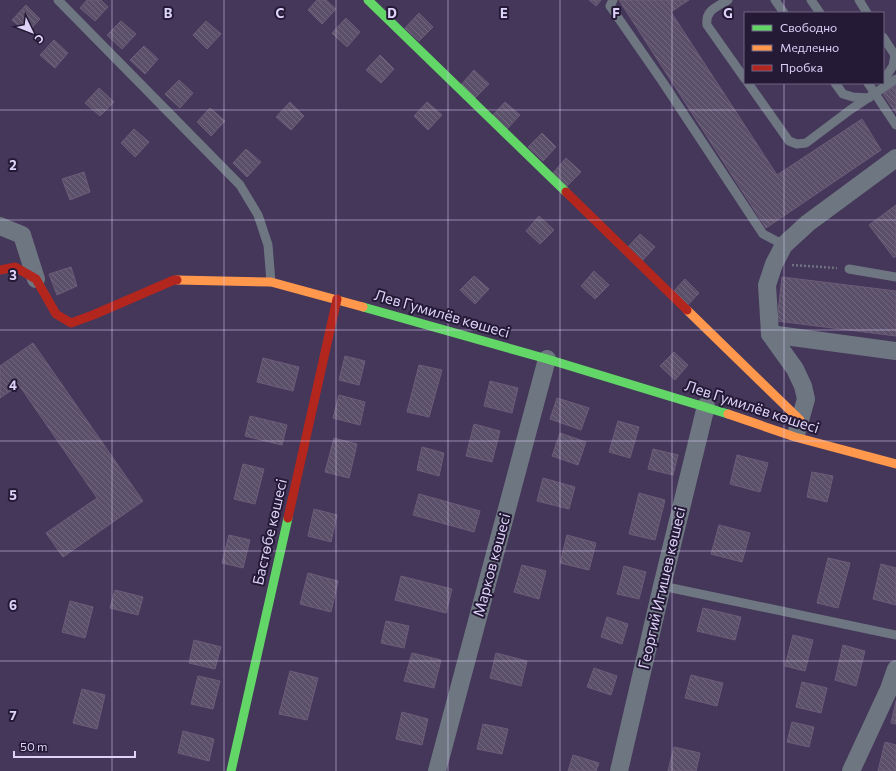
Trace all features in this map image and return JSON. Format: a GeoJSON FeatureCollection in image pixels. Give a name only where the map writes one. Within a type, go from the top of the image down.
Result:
{"type":"FeatureCollection","features":[{"type":"Feature","properties":{"kind":"street"},"geometry":{"type":"LineString","coordinates":[[368,0],[798,429]]}},
{"type":"Feature","properties":{"kind":"street"},"geometry":{"type":"LineString","coordinates":[[798,429],[806,399],[803,386],[795,369],[770,334],[767,285],[774,264],[784,245],[808,222],[896,158]]}},
{"type":"Feature","properties":{"kind":"street"},"geometry":{"type":"LineString","coordinates":[[0,226],[22,235],[36,279]]}},
{"type":"Feature","properties":{"kind":"street"},"geometry":{"type":"LineString","coordinates":[[0,270],[15,267],[36,279]]}},
{"type":"Feature","properties":{"kind":"street","name":"Лев Гумилёв көшесі"},"geometry":{"type":"LineString","coordinates":[[36,279],[56,314],[71,323],[174,280],[270,282],[337,299],[706,406],[798,429],[896,464]]}},
{"type":"Feature","properties":{"kind":"street","name":"Бастөбе көшесі"},"geometry":{"type":"LineString","coordinates":[[231,771],[337,299]]}},
{"type":"Feature","properties":{"kind":"street"},"geometry":{"type":"LineString","coordinates":[[770,334],[896,351]]}},
{"type":"Feature","properties":{"kind":"street","name":"Марков көшесі"},"geometry":{"type":"LineString","coordinates":[[437,771],[547,359]]}},
{"type":"Feature","properties":{"kind":"street","name":"Георгий Игишев көшесі"},"geometry":{"type":"LineString","coordinates":[[619,771],[706,406]]}},
{"type":"Feature","properties":{"kind":"street"},"geometry":{"type":"LineString","coordinates":[[851,771],[889,689],[896,669]]}},
{"type":"Feature","properties":{"kind":"lane"},"geometry":{"type":"LineString","coordinates":[[58,0],[240,186],[258,215],[268,245],[270,282]]}},
{"type":"Feature","properties":{"kind":"lane"},"geometry":{"type":"LineString","coordinates":[[613,0],[610,6],[662,80],[751,216],[764,234],[784,245]]}},
{"type":"Feature","properties":{"kind":"lane"},"geometry":{"type":"LineString","coordinates":[[728,0],[708,13],[706,19],[707,25],[744,78]]}},
{"type":"Feature","properties":{"kind":"lane"},"geometry":{"type":"LineString","coordinates":[[775,0],[783,12]]}},
{"type":"Feature","properties":{"kind":"lane"},"geometry":{"type":"LineString","coordinates":[[811,0],[819,12]]}},
{"type":"Feature","properties":{"kind":"lane"},"geometry":{"type":"LineString","coordinates":[[859,0],[866,12]]}},
{"type":"Feature","properties":{"kind":"lane"},"geometry":{"type":"LineString","coordinates":[[884,38],[895,55],[893,66],[884,79]]}},
{"type":"Feature","properties":{"kind":"lane"},"geometry":{"type":"LineString","coordinates":[[749,84],[789,141],[797,144],[806,142],[896,79]]}},
{"type":"Feature","properties":{"kind":"lane"},"geometry":{"type":"LineString","coordinates":[[836,84],[843,94],[853,97],[872,96]]}},
{"type":"Feature","properties":{"kind":"lane"},"geometry":{"type":"LineString","coordinates":[[868,84],[872,96],[896,125]]}},
{"type":"Feature","properties":{"kind":"lane"},"geometry":{"type":"LineString","coordinates":[[872,96],[881,84]]}},
{"type":"Feature","properties":{"kind":"lane"},"geometry":{"type":"LineString","coordinates":[[849,269],[896,277]]}},
{"type":"Feature","properties":{"kind":"lane"},"geometry":{"type":"LineString","coordinates":[[662,586],[896,636]]}},
{"type":"Feature","properties":{"kind":"path"},"geometry":{"type":"LineString","coordinates":[[774,264],[849,269]]}},
{"type":"Feature","properties":{"kind":"building"},"geometry":{"type":"Polygon","coordinates":[[[87,0],[101,0],[108,7],[95,21],[80,8],[87,0]]]}},
{"type":"Feature","properties":{"kind":"building"},"geometry":{"type":"Polygon","coordinates":[[[317,0],[326,0],[336,9],[322,24],[308,10],[317,0]]]}},
{"type":"Feature","properties":{"kind":"building"},"geometry":{"type":"Polygon","coordinates":[[[589,0],[601,0],[596,6],[589,0]]]}},
{"type":"Feature","properties":{"kind":"building"},"geometry":{"type":"Polygon","coordinates":[[[619,0],[689,0],[671,12],[777,175],[862,119],[881,150],[766,228],[619,0]]]}},
{"type":"Feature","properties":{"kind":"building"},"geometry":{"type":"Polygon","coordinates":[[[26,5],[40,19],[27,33],[12,20],[26,5]]]}},
{"type":"Feature","properties":{"kind":"building"},"geometry":{"type":"Polygon","coordinates":[[[419,13],[433,27],[419,41],[405,28],[419,13]]]}},
{"type":"Feature","properties":{"kind":"building"},"geometry":{"type":"Polygon","coordinates":[[[346,18],[360,32],[347,47],[332,33],[346,18]]]}},
{"type":"Feature","properties":{"kind":"building"},"geometry":{"type":"Polygon","coordinates":[[[121,21],[136,34],[122,49],[107,35],[121,21]]]}},
{"type":"Feature","properties":{"kind":"building"},"geometry":{"type":"Polygon","coordinates":[[[206,21],[221,34],[207,49],[193,35],[206,21]]]}},
{"type":"Feature","properties":{"kind":"building"},"geometry":{"type":"Polygon","coordinates":[[[54,40],[68,53],[55,68],[40,55],[54,40]]]}},
{"type":"Feature","properties":{"kind":"building"},"geometry":{"type":"Polygon","coordinates":[[[144,46],[158,59],[145,74],[130,60],[144,46]]]}},
{"type":"Feature","properties":{"kind":"building"},"geometry":{"type":"Polygon","coordinates":[[[380,55],[394,69],[381,83],[366,70],[380,55]]]}},
{"type":"Feature","properties":{"kind":"building"},"geometry":{"type":"Polygon","coordinates":[[[474,70],[489,84],[475,98],[461,85],[474,70]]]}},
{"type":"Feature","properties":{"kind":"building"},"geometry":{"type":"Polygon","coordinates":[[[179,80],[193,93],[180,108],[165,94],[179,80]]]}},
{"type":"Feature","properties":{"kind":"building"},"geometry":{"type":"Polygon","coordinates":[[[896,85],[896,113],[883,94],[896,85]]]}},
{"type":"Feature","properties":{"kind":"building"},"geometry":{"type":"Polygon","coordinates":[[[99,88],[114,102],[100,116],[85,103],[99,88]]]}},
{"type":"Feature","properties":{"kind":"building"},"geometry":{"type":"Polygon","coordinates":[[[290,102],[304,116],[291,130],[276,117],[290,102]]]}},
{"type":"Feature","properties":{"kind":"building"},"geometry":{"type":"Polygon","coordinates":[[[427,102],[442,115],[428,130],[414,116],[427,102]]]}},
{"type":"Feature","properties":{"kind":"building"},"geometry":{"type":"Polygon","coordinates":[[[505,102],[520,115],[506,130],[492,116],[505,102]]]}},
{"type":"Feature","properties":{"kind":"building"},"geometry":{"type":"Polygon","coordinates":[[[210,108],[225,121],[211,136],[197,122],[210,108]]]}},
{"type":"Feature","properties":{"kind":"building"},"geometry":{"type":"Polygon","coordinates":[[[134,129],[149,142],[135,157],[121,143],[134,129]]]}},
{"type":"Feature","properties":{"kind":"building"},"geometry":{"type":"Polygon","coordinates":[[[542,133],[556,147],[543,161],[528,147],[542,133]]]}},
{"type":"Feature","properties":{"kind":"building"},"geometry":{"type":"Polygon","coordinates":[[[246,149],[261,162],[247,177],[233,163],[246,149]]]}},
{"type":"Feature","properties":{"kind":"building"},"geometry":{"type":"Polygon","coordinates":[[[566,158],[581,172],[567,186],[553,173],[566,158]]]}},
{"type":"Feature","properties":{"kind":"building"},"geometry":{"type":"Polygon","coordinates":[[[84,172],[90,192],[70,200],[62,179],[84,172]]]}},
{"type":"Feature","properties":{"kind":"building"},"geometry":{"type":"Polygon","coordinates":[[[896,205],[896,256],[894,258],[869,225],[896,205]]]}},
{"type":"Feature","properties":{"kind":"building"},"geometry":{"type":"Polygon","coordinates":[[[539,216],[554,230],[540,244],[526,231],[539,216]]]}},
{"type":"Feature","properties":{"kind":"building"},"geometry":{"type":"Polygon","coordinates":[[[640,234],[655,247],[641,262],[627,248],[640,234]]]}},
{"type":"Feature","properties":{"kind":"building"},"geometry":{"type":"Polygon","coordinates":[[[71,267],[77,286],[57,295],[49,274],[71,267]]]}},
{"type":"Feature","properties":{"kind":"building"},"geometry":{"type":"Polygon","coordinates":[[[594,271],[609,285],[595,299],[581,286],[594,271]]]}},
{"type":"Feature","properties":{"kind":"building"},"geometry":{"type":"Polygon","coordinates":[[[474,276],[489,289],[475,304],[460,290],[474,276]]]}},
{"type":"Feature","properties":{"kind":"building"},"geometry":{"type":"Polygon","coordinates":[[[782,277],[896,291],[896,336],[777,321],[782,277]]]}},
{"type":"Feature","properties":{"kind":"building"},"geometry":{"type":"Polygon","coordinates":[[[685,279],[699,293],[686,307],[671,294],[685,279]]]}},
{"type":"Feature","properties":{"kind":"building"},"geometry":{"type":"Polygon","coordinates":[[[33,343],[143,501],[63,557],[46,533],[97,498],[19,385],[0,398],[0,366],[33,343]]]}},
{"type":"Feature","properties":{"kind":"building"},"geometry":{"type":"Polygon","coordinates":[[[674,352],[688,365],[675,380],[660,366],[674,352]]]}},
{"type":"Feature","properties":{"kind":"building"},"geometry":{"type":"Polygon","coordinates":[[[345,356],[365,361],[359,385],[339,380],[345,356]]]}},
{"type":"Feature","properties":{"kind":"building"},"geometry":{"type":"Polygon","coordinates":[[[263,358],[299,367],[293,391],[257,382],[263,358]]]}},
{"type":"Feature","properties":{"kind":"building"},"geometry":{"type":"Polygon","coordinates":[[[419,365],[442,370],[429,417],[407,412],[419,365]]]}},
{"type":"Feature","properties":{"kind":"building"},"geometry":{"type":"Polygon","coordinates":[[[490,381],[518,388],[512,413],[484,406],[490,381]]]}},
{"type":"Feature","properties":{"kind":"building"},"geometry":{"type":"Polygon","coordinates":[[[339,395],[365,402],[360,425],[333,418],[339,395]]]}},
{"type":"Feature","properties":{"kind":"building"},"geometry":{"type":"Polygon","coordinates":[[[557,398],[589,408],[581,430],[550,419],[557,398]]]}},
{"type":"Feature","properties":{"kind":"building"},"geometry":{"type":"Polygon","coordinates":[[[250,416],[287,425],[282,445],[245,436],[250,416]]]}},
{"type":"Feature","properties":{"kind":"building"},"geometry":{"type":"Polygon","coordinates":[[[618,421],[639,427],[630,458],[609,452],[618,421]]]}},
{"type":"Feature","properties":{"kind":"building"},"geometry":{"type":"Polygon","coordinates":[[[474,424],[500,431],[492,462],[466,456],[474,424]]]}},
{"type":"Feature","properties":{"kind":"building"},"geometry":{"type":"Polygon","coordinates":[[[560,433],[586,442],[578,465],[552,456],[560,433]]]}},
{"type":"Feature","properties":{"kind":"building"},"geometry":{"type":"Polygon","coordinates":[[[334,438],[357,444],[349,478],[325,472],[334,438]]]}},
{"type":"Feature","properties":{"kind":"building"},"geometry":{"type":"Polygon","coordinates":[[[422,447],[444,453],[439,476],[417,470],[422,447]]]}},
{"type":"Feature","properties":{"kind":"building"},"geometry":{"type":"Polygon","coordinates":[[[653,449],[678,455],[673,475],[648,469],[653,449]]]}},
{"type":"Feature","properties":{"kind":"building"},"geometry":{"type":"Polygon","coordinates":[[[737,455],[768,463],[760,492],[730,484],[737,455]]]}},
{"type":"Feature","properties":{"kind":"building"},"geometry":{"type":"Polygon","coordinates":[[[243,464],[264,469],[255,504],[234,499],[243,464]]]}},
{"type":"Feature","properties":{"kind":"building"},"geometry":{"type":"Polygon","coordinates":[[[812,472],[833,476],[827,502],[807,497],[812,472]]]}},
{"type":"Feature","properties":{"kind":"building"},"geometry":{"type":"Polygon","coordinates":[[[543,478],[575,487],[569,509],[537,501],[543,478]]]}},
{"type":"Feature","properties":{"kind":"building"},"geometry":{"type":"Polygon","coordinates":[[[639,493],[665,500],[655,540],[629,534],[639,493]]]}},
{"type":"Feature","properties":{"kind":"building"},"geometry":{"type":"Polygon","coordinates":[[[419,494],[480,511],[474,532],[413,515],[419,494]]]}},
{"type":"Feature","properties":{"kind":"building"},"geometry":{"type":"Polygon","coordinates":[[[314,509],[337,515],[331,542],[308,536],[314,509]]]}},
{"type":"Feature","properties":{"kind":"building"},"geometry":{"type":"Polygon","coordinates":[[[719,525],[750,533],[742,562],[711,554],[719,525]]]}},
{"type":"Feature","properties":{"kind":"building"},"geometry":{"type":"Polygon","coordinates":[[[229,535],[250,540],[243,568],[222,563],[229,535]]]}},
{"type":"Feature","properties":{"kind":"building"},"geometry":{"type":"Polygon","coordinates":[[[567,535],[596,543],[589,570],[560,563],[567,535]]]}},
{"type":"Feature","properties":{"kind":"building"},"geometry":{"type":"Polygon","coordinates":[[[828,558],[850,563],[838,608],[817,603],[828,558]]]}},
{"type":"Feature","properties":{"kind":"building"},"geometry":{"type":"Polygon","coordinates":[[[881,564],[896,568],[896,605],[873,599],[881,564]]]}},
{"type":"Feature","properties":{"kind":"building"},"geometry":{"type":"Polygon","coordinates":[[[522,565],[546,571],[539,599],[514,592],[522,565]]]}},
{"type":"Feature","properties":{"kind":"building"},"geometry":{"type":"Polygon","coordinates":[[[624,566],[646,572],[639,599],[617,594],[624,566]]]}},
{"type":"Feature","properties":{"kind":"building"},"geometry":{"type":"Polygon","coordinates":[[[308,573],[338,581],[331,612],[300,604],[308,573]]]}},
{"type":"Feature","properties":{"kind":"building"},"geometry":{"type":"Polygon","coordinates":[[[401,576],[452,589],[446,613],[395,600],[401,576]]]}},
{"type":"Feature","properties":{"kind":"building"},"geometry":{"type":"Polygon","coordinates":[[[115,590],[143,597],[138,615],[110,608],[115,590]]]}},
{"type":"Feature","properties":{"kind":"building"},"geometry":{"type":"Polygon","coordinates":[[[70,601],[93,607],[85,638],[62,632],[70,601]]]}},
{"type":"Feature","properties":{"kind":"building"},"geometry":{"type":"Polygon","coordinates":[[[703,608],[741,617],[735,640],[697,631],[703,608]]]}},
{"type":"Feature","properties":{"kind":"building"},"geometry":{"type":"Polygon","coordinates":[[[607,617],[628,624],[622,644],[601,637],[607,617]]]}},
{"type":"Feature","properties":{"kind":"building"},"geometry":{"type":"Polygon","coordinates":[[[386,621],[409,626],[404,648],[381,643],[386,621]]]}},
{"type":"Feature","properties":{"kind":"building"},"geometry":{"type":"Polygon","coordinates":[[[793,635],[813,640],[805,671],[785,666],[793,635]]]}},
{"type":"Feature","properties":{"kind":"building"},"geometry":{"type":"Polygon","coordinates":[[[194,640],[221,647],[215,669],[189,663],[194,640]]]}},
{"type":"Feature","properties":{"kind":"building"},"geometry":{"type":"Polygon","coordinates":[[[843,645],[865,651],[856,686],[835,680],[843,645]]]}},
{"type":"Feature","properties":{"kind":"building"},"geometry":{"type":"Polygon","coordinates":[[[412,653],[441,660],[434,688],[404,681],[412,653]]]}},
{"type":"Feature","properties":{"kind":"building"},"geometry":{"type":"Polygon","coordinates":[[[496,653],[527,661],[521,686],[490,678],[496,653]]]}},
{"type":"Feature","properties":{"kind":"building"},"geometry":{"type":"Polygon","coordinates":[[[594,668],[617,676],[611,695],[587,687],[594,668]]]}},
{"type":"Feature","properties":{"kind":"building"},"geometry":{"type":"Polygon","coordinates":[[[290,671],[318,678],[307,720],[279,714],[290,671]]]}},
{"type":"Feature","properties":{"kind":"building"},"geometry":{"type":"Polygon","coordinates":[[[691,675],[723,683],[717,706],[685,698],[691,675]]]}},
{"type":"Feature","properties":{"kind":"building"},"geometry":{"type":"Polygon","coordinates":[[[198,676],[220,681],[213,709],[191,704],[198,676]]]}},
{"type":"Feature","properties":{"kind":"building"},"geometry":{"type":"Polygon","coordinates":[[[802,682],[827,688],[821,713],[796,707],[802,682]]]}},
{"type":"Feature","properties":{"kind":"building"},"geometry":{"type":"Polygon","coordinates":[[[82,689],[105,695],[97,729],[73,723],[82,689]]]}},
{"type":"Feature","properties":{"kind":"building"},"geometry":{"type":"Polygon","coordinates":[[[896,701],[896,724],[891,723],[896,701]]]}},
{"type":"Feature","properties":{"kind":"building"},"geometry":{"type":"Polygon","coordinates":[[[402,712],[428,719],[422,745],[396,739],[402,712]]]}},
{"type":"Feature","properties":{"kind":"building"},"geometry":{"type":"Polygon","coordinates":[[[792,722],[814,727],[809,747],[787,742],[792,722]]]}},
{"type":"Feature","properties":{"kind":"building"},"geometry":{"type":"Polygon","coordinates":[[[483,724],[508,729],[502,754],[477,749],[483,724]]]}},
{"type":"Feature","properties":{"kind":"building"},"geometry":{"type":"Polygon","coordinates":[[[183,731],[214,739],[209,761],[178,753],[183,731]]]}},
{"type":"Feature","properties":{"kind":"building"},"geometry":{"type":"Polygon","coordinates":[[[885,742],[896,745],[896,771],[878,771],[885,742]]]}},
{"type":"Feature","properties":{"kind":"building"},"geometry":{"type":"Polygon","coordinates":[[[674,747],[700,753],[696,771],[668,771],[674,747]]]}},
{"type":"Feature","properties":{"kind":"building"},"geometry":{"type":"Polygon","coordinates":[[[573,755],[599,763],[596,771],[568,771],[573,755]]]}},
{"type":"Feature","properties":{"kind":"traffic: fast"},"geometry":{"type":"LineString","coordinates":[[368,0],[566,192]]}},
{"type":"Feature","properties":{"kind":"traffic: fast"},"geometry":{"type":"LineString","coordinates":[[363,307],[547,359],[728,414]]}},
{"type":"Feature","properties":{"kind":"traffic: fast"},"geometry":{"type":"LineString","coordinates":[[231,771],[288,518]]}},
{"type":"Feature","properties":{"kind":"traffic: slow"},"geometry":{"type":"LineString","coordinates":[[177,280],[271,282],[363,307]]}},
{"type":"Feature","properties":{"kind":"traffic: slow"},"geometry":{"type":"LineString","coordinates":[[687,310],[800,420]]}},
{"type":"Feature","properties":{"kind":"traffic: slow"},"geometry":{"type":"LineString","coordinates":[[728,414],[795,437],[896,464]]}},
{"type":"Feature","properties":{"kind":"traffic: jam"},"geometry":{"type":"LineString","coordinates":[[566,192],[687,310]]}},
{"type":"Feature","properties":{"kind":"traffic: jam"},"geometry":{"type":"LineString","coordinates":[[0,270],[15,267],[36,279],[56,314],[71,323],[177,280]]}},
{"type":"Feature","properties":{"kind":"traffic: jam"},"geometry":{"type":"LineString","coordinates":[[288,518],[337,299]]}}]}
